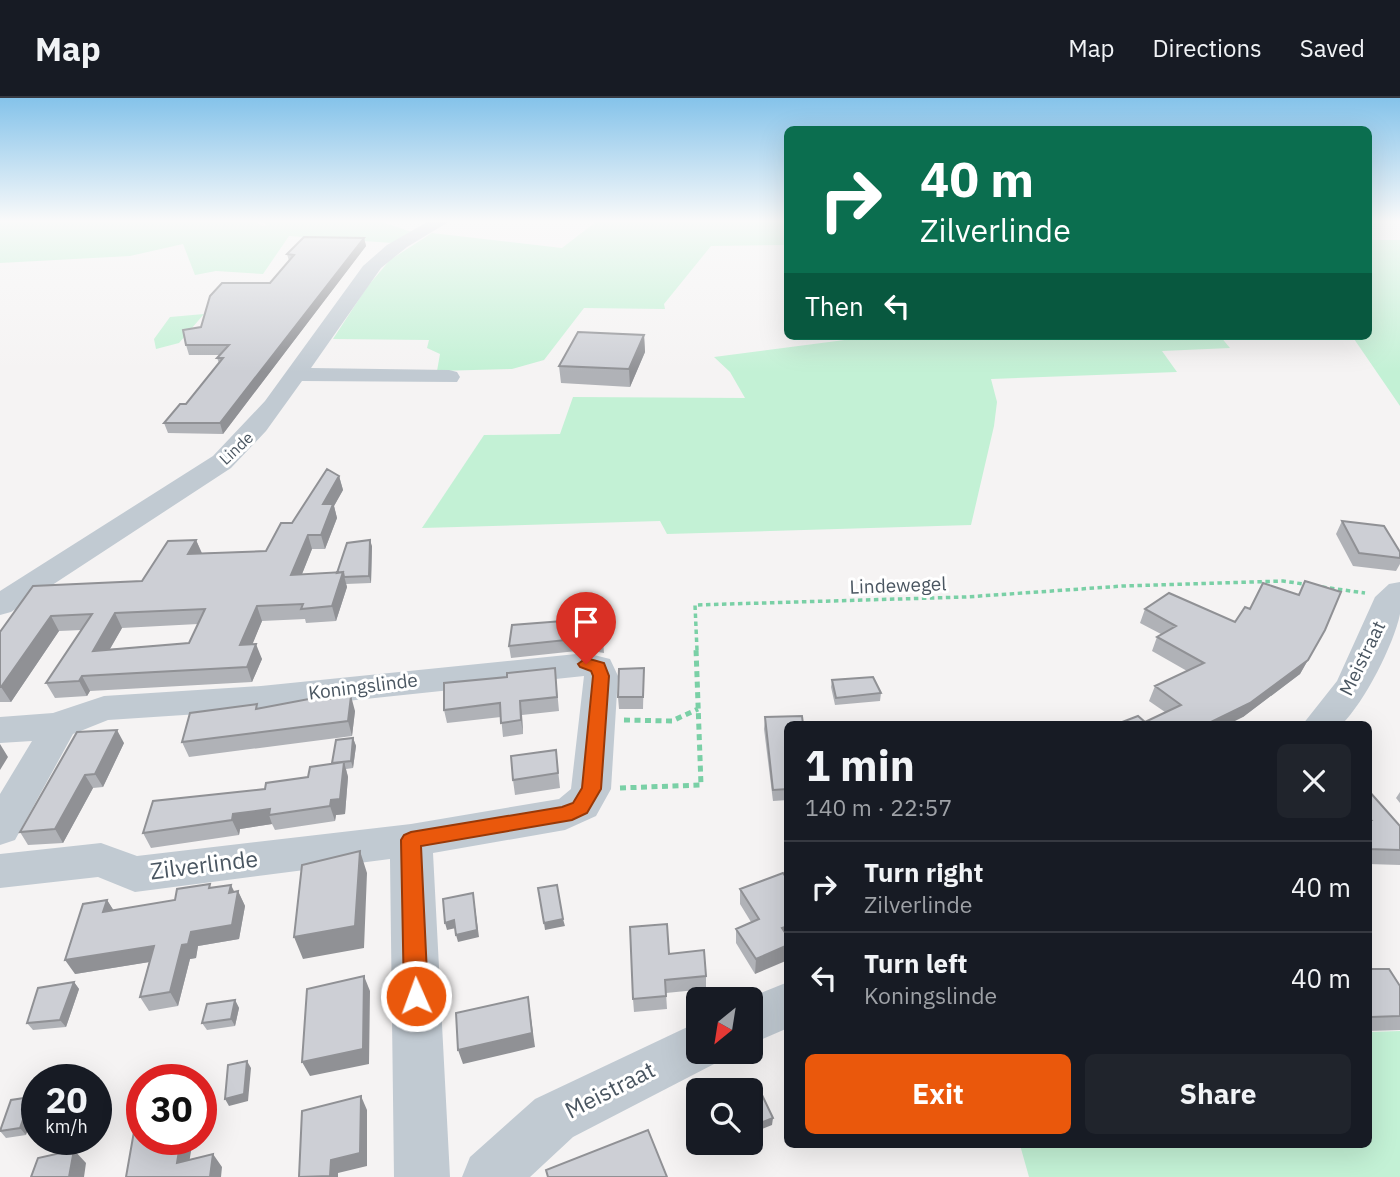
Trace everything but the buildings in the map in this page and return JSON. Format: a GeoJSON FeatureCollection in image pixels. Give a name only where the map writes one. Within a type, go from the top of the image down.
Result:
{"type":"FeatureCollection","features":[{"type":"Feature","properties":{"kind":"street","name":"Linde"},"geometry":{"type":"LineString","coordinates":[[0,605],[222,462],[256,430],[369,271]]}},
{"type":"Feature","properties":{"kind":"street"},"geometry":{"type":"LineString","coordinates":[[297,374],[449,377]]}},
{"type":"Feature","properties":{"kind":"street","name":"Meistraat"},"geometry":{"type":"LineString","coordinates":[[1325,721],[1351,687],[1396,594]]}},
{"type":"Feature","properties":{"kind":"street","name":"Koningslinde"},"geometry":{"type":"LineString","coordinates":[[0,730],[56,726],[104,708],[261,698],[586,664],[598,667],[601,676],[590,793]]}},
{"type":"Feature","properties":{"kind":"street"},"geometry":{"type":"LineString","coordinates":[[0,829],[53,738],[56,726]]}},
{"type":"Feature","properties":{"kind":"street","name":"Zilverlinde"},"geometry":{"type":"LineString","coordinates":[[0,871],[101,860],[135,874],[411,840],[565,814],[580,808],[590,793]]}},
{"type":"Feature","properties":{"kind":"street"},"geometry":{"type":"LineString","coordinates":[[411,840],[422,1177]]}},
{"type":"Feature","properties":{"kind":"street"},"geometry":{"type":"LineString","coordinates":[[763,1015],[784,1006]]}},
{"type":"Feature","properties":{"kind":"street","name":"Meistraat"},"geometry":{"type":"LineString","coordinates":[[489,1177],[554,1118],[686,1052]]}},
{"type":"Feature","properties":{"kind":"path","name":"Lindewegel"},"geometry":{"type":"LineString","coordinates":[[590,793],[701,785],[695,609],[966,597],[1123,586],[1283,581],[1396,594]]}},
{"type":"Feature","properties":{"kind":"path"},"geometry":{"type":"LineString","coordinates":[[599,718],[665,723],[686,719],[698,708]]}},
{"type":"Feature","properties":{"kind":"green space"},"geometry":{"type":"Polygon","coordinates":[[[194,271],[214,271],[195,275],[194,271]]]}},
{"type":"Feature","properties":{"kind":"green space"},"geometry":{"type":"Polygon","coordinates":[[[222,271],[265,271],[263,274],[222,271]]]}},
{"type":"Feature","properties":{"kind":"green space"},"geometry":{"type":"Polygon","coordinates":[[[380,271],[690,271],[664,304],[665,309],[584,308],[544,360],[512,369],[437,371],[440,354],[427,348],[429,340],[333,339],[380,271]]]}},
{"type":"Feature","properties":{"kind":"green space"},"geometry":{"type":"Polygon","coordinates":[[[1372,271],[1400,271],[1400,406],[1355,340],[1372,340],[1372,271]]]}},
{"type":"Feature","properties":{"kind":"green space"},"geometry":{"type":"Polygon","coordinates":[[[204,314],[179,343],[156,349],[154,339],[170,317],[204,314]]]}},
{"type":"Feature","properties":{"kind":"green space"},"geometry":{"type":"Polygon","coordinates":[[[844,340],[1223,340],[1230,348],[1162,351],[1177,372],[991,379],[997,402],[994,426],[971,525],[667,534],[660,521],[422,528],[484,435],[560,434],[573,397],[745,398],[730,372],[714,357],[844,340]]]}},
{"type":"Feature","properties":{"kind":"green space"},"geometry":{"type":"Polygon","coordinates":[[[1400,1031],[1400,1177],[1029,1177],[1021,1148],[1372,1148],[1372,1032],[1400,1031]]]}},
{"type":"Feature","properties":{"kind":"route"},"geometry":{"type":"LineString","coordinates":[[416,996],[411,840],[565,814],[580,808],[589,797],[591,789],[601,676],[598,667],[586,664]]}}]}
